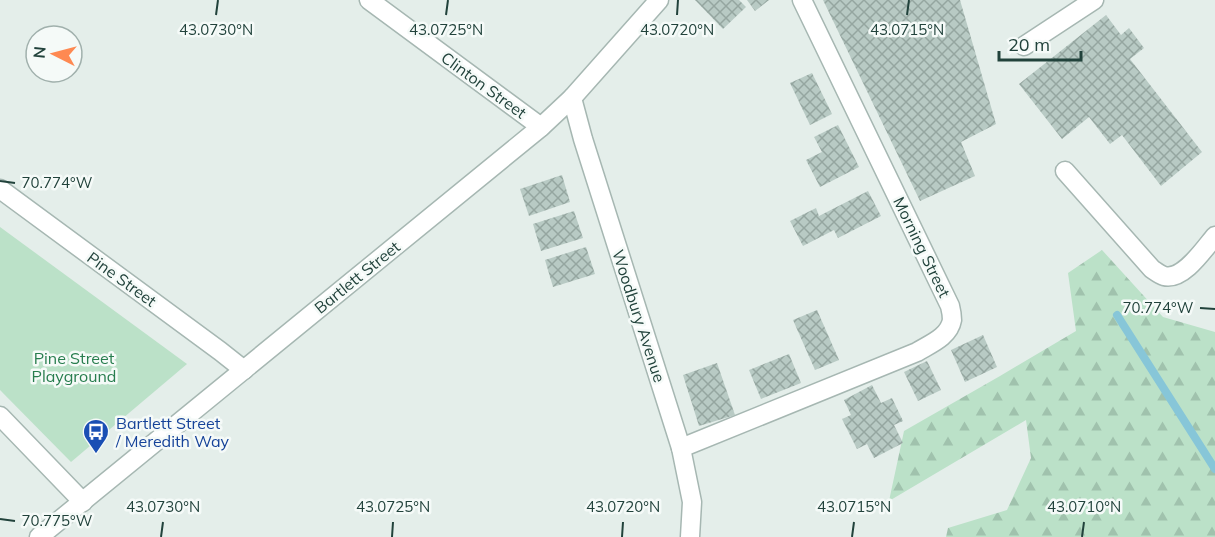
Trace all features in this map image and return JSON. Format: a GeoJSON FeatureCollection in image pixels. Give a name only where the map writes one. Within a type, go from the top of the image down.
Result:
{"type":"FeatureCollection","features":[{"type":"Feature","properties":{"kind":"street","name":"Clinton Street"},"geometry":{"type":"LineString","coordinates":[[369,0],[541,127]]}},
{"type":"Feature","properties":{"kind":"street","name":"Bartlett Street"},"geometry":{"type":"LineString","coordinates":[[39,537],[541,127],[572,98],[660,0]]}},
{"type":"Feature","properties":{"kind":"street","name":"Morning Street"},"geometry":{"type":"LineString","coordinates":[[681,448],[917,352],[948,331],[952,319],[950,306],[802,0]]}},
{"type":"Feature","properties":{"kind":"street"},"geometry":{"type":"LineString","coordinates":[[1024,46],[1094,0]]}},
{"type":"Feature","properties":{"kind":"street","name":"Woodbury Avenue"},"geometry":{"type":"LineString","coordinates":[[572,98],[681,448],[692,502],[690,537]]}},
{"type":"Feature","properties":{"kind":"street"},"geometry":{"type":"LineString","coordinates":[[1065,171],[1152,269],[1164,276],[1176,276],[1190,265],[1215,236]]}},
{"type":"Feature","properties":{"kind":"street","name":"Pine Street"},"geometry":{"type":"LineString","coordinates":[[0,189],[244,370]]}},
{"type":"Feature","properties":{"kind":"street"},"geometry":{"type":"LineString","coordinates":[[0,416],[83,502]]}},
{"type":"Feature","properties":{"kind":"green space","name":"Pine Street Playground"},"geometry":{"type":"Polygon","coordinates":[[[0,227],[187,364],[71,462],[0,390],[0,227]]]}},
{"type":"Feature","properties":{"kind":"green space"},"geometry":{"type":"Polygon","coordinates":[[[1102,250],[1163,317],[1215,332],[1215,537],[946,537],[948,528],[1007,510],[1031,458],[1026,420],[889,501],[904,431],[1076,331],[1068,273],[1102,250]]]}},
{"type":"Feature","properties":{"kind":"building"},"geometry":{"type":"Polygon","coordinates":[[[695,0],[739,0],[746,7],[723,29],[695,0]]]}},
{"type":"Feature","properties":{"kind":"building"},"geometry":{"type":"Polygon","coordinates":[[[747,0],[769,0],[755,11],[747,0]]]}},
{"type":"Feature","properties":{"kind":"building"},"geometry":{"type":"Polygon","coordinates":[[[823,0],[960,0],[996,124],[961,142],[975,176],[920,201],[823,0]]]}},
{"type":"Feature","properties":{"kind":"building"},"geometry":{"type":"Polygon","coordinates":[[[1106,15],[1121,35],[1129,28],[1144,48],[1130,59],[1202,152],[1161,186],[1122,135],[1110,144],[1089,117],[1062,139],[1019,84],[1106,15]]]}},
{"type":"Feature","properties":{"kind":"building"},"geometry":{"type":"Polygon","coordinates":[[[812,73],[832,114],[810,125],[790,83],[812,73]]]}},
{"type":"Feature","properties":{"kind":"building"},"geometry":{"type":"Polygon","coordinates":[[[838,125],[859,167],[820,187],[806,160],[822,152],[814,137],[838,125]]]}},
{"type":"Feature","properties":{"kind":"building"},"geometry":{"type":"Polygon","coordinates":[[[562,175],[570,202],[529,216],[520,189],[562,175]]]}},
{"type":"Feature","properties":{"kind":"building"},"geometry":{"type":"Polygon","coordinates":[[[868,191],[881,216],[838,238],[834,230],[803,246],[790,221],[816,208],[819,216],[868,191]]]}},
{"type":"Feature","properties":{"kind":"building"},"geometry":{"type":"Polygon","coordinates":[[[574,211],[583,238],[541,251],[533,224],[574,211]]]}},
{"type":"Feature","properties":{"kind":"building"},"geometry":{"type":"Polygon","coordinates":[[[586,247],[595,274],[553,287],[545,260],[586,247]]]}},
{"type":"Feature","properties":{"kind":"building"},"geometry":{"type":"Polygon","coordinates":[[[817,310],[839,360],[815,370],[793,320],[817,310]]]}},
{"type":"Feature","properties":{"kind":"building"},"geometry":{"type":"Polygon","coordinates":[[[983,335],[997,367],[965,382],[951,350],[983,335]]]}},
{"type":"Feature","properties":{"kind":"building"},"geometry":{"type":"Polygon","coordinates":[[[789,354],[801,383],[761,399],[749,370],[789,354]]]}},
{"type":"Feature","properties":{"kind":"building"},"geometry":{"type":"Polygon","coordinates":[[[927,361],[941,390],[918,401],[904,372],[927,361]]]}},
{"type":"Feature","properties":{"kind":"building"},"geometry":{"type":"Polygon","coordinates":[[[717,363],[735,415],[699,426],[683,375],[717,363]]]}},
{"type":"Feature","properties":{"kind":"building"},"geometry":{"type":"Polygon","coordinates":[[[872,385],[881,403],[892,398],[903,421],[894,425],[903,443],[874,458],[867,444],[857,449],[842,419],[851,415],[844,400],[872,385]]]}},
{"type":"Feature","properties":{"kind":"waterway"},"geometry":{"type":"LineString","coordinates":[[1117,315],[1215,469]]}},
{"type":"Feature","properties":{"kind":"place","name":"Bartlett Street / Meredith Way"},"geometry":{"type":"Point","coordinates":[96,455]}}]}
